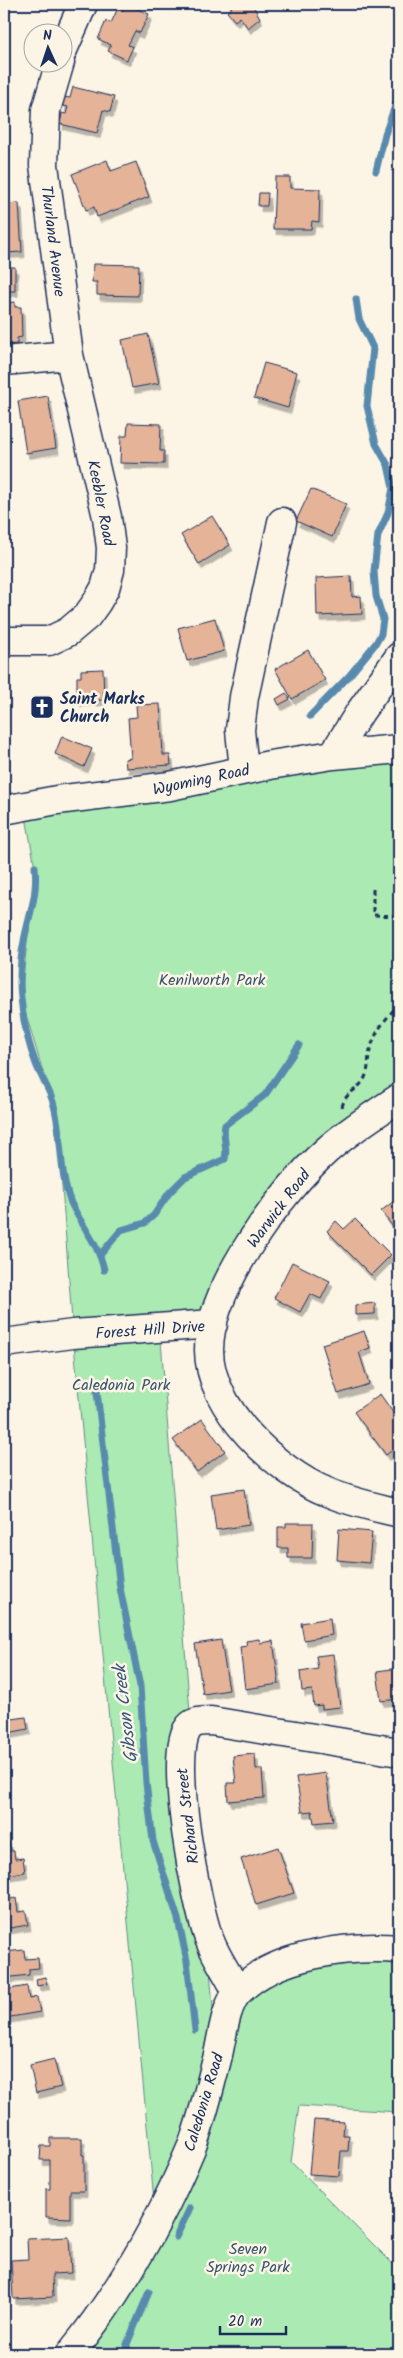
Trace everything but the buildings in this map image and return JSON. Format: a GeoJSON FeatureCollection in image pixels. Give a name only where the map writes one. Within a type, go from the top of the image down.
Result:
{"type":"FeatureCollection","features":[{"type":"Feature","properties":{"kind":"street"},"geometry":{"type":"LineString","coordinates":[[72,28],[82,4]]}},
{"type":"Feature","properties":{"kind":"street","name":"Thurland Avenue"},"geometry":{"type":"LineString","coordinates":[[57,72],[46,110],[44,166],[69,355]]}},
{"type":"Feature","properties":{"kind":"street"},"geometry":{"type":"LineString","coordinates":[[4,361],[69,355]]}},
{"type":"Feature","properties":{"kind":"street","name":"Keebler Road"},"geometry":{"type":"LineString","coordinates":[[4,641],[49,641],[68,632],[87,616],[98,602],[105,588],[110,570],[111,548],[107,517],[69,355]]}},
{"type":"Feature","properties":{"kind":"street"},"geometry":{"type":"LineString","coordinates":[[244,770],[240,730],[244,697],[282,522]]}},
{"type":"Feature","properties":{"kind":"street"},"geometry":{"type":"LineString","coordinates":[[333,755],[360,712],[399,657]]}},
{"type":"Feature","properties":{"kind":"street","name":"Wyoming Road"},"geometry":{"type":"LineString","coordinates":[[4,810],[66,798],[170,786],[244,770],[333,755],[399,749]]}},
{"type":"Feature","properties":{"kind":"street","name":"Warwick Road"},"geometry":{"type":"LineString","coordinates":[[213,1324],[226,1288],[242,1256],[262,1225],[296,1180],[344,1136],[399,1098]]}},
{"type":"Feature","properties":{"kind":"street","name":"Forest Hill Drive"},"geometry":{"type":"LineString","coordinates":[[4,1343],[73,1334],[213,1324],[209,1341],[210,1360],[218,1390],[234,1416],[261,1446],[295,1474],[325,1492],[399,1513]]}},
{"type":"Feature","properties":{"kind":"street","name":"Richard Street"},"geometry":{"type":"LineString","coordinates":[[237,1992],[210,1941],[190,1855],[181,1776],[181,1755],[187,1730],[191,1725],[199,1721],[211,1721],[399,1752]]}},
{"type":"Feature","properties":{"kind":"street"},"geometry":{"type":"LineString","coordinates":[[237,1992],[258,1975],[314,1954],[344,1950],[399,1949]]}},
{"type":"Feature","properties":{"kind":"street","name":"Caledonia Road"},"geometry":{"type":"LineString","coordinates":[[70,2354],[125,2277],[156,2222],[192,2145],[217,2062],[223,2030],[237,1992]]}},
{"type":"Feature","properties":{"kind":"path"},"geometry":{"type":"LineString","coordinates":[[373,889],[373,915],[399,916]]}},
{"type":"Feature","properties":{"kind":"path"},"geometry":{"type":"LineString","coordinates":[[399,889],[399,896]]}},
{"type":"Feature","properties":{"kind":"path"},"geometry":{"type":"LineString","coordinates":[[399,902],[399,930]]}},
{"type":"Feature","properties":{"kind":"path"},"geometry":{"type":"LineString","coordinates":[[344,1098],[363,1082],[370,1065],[369,1052],[380,1027],[399,1005]]}},
{"type":"Feature","properties":{"kind":"green space"},"geometry":{"type":"Polygon","coordinates":[[[399,750],[399,1100],[296,1180],[213,1324],[160,1328],[217,2059],[258,1975],[399,1949],[399,2112],[299,2106],[291,2162],[399,2270],[399,2354],[70,2354],[156,2222],[73,1334],[57,1119],[21,998],[35,867],[24,806],[399,750]]]}},
{"type":"Feature","properties":{"kind":"waterway"},"geometry":{"type":"LineString","coordinates":[[376,171],[385,134],[399,95]]}},
{"type":"Feature","properties":{"kind":"waterway"},"geometry":{"type":"LineString","coordinates":[[310,716],[349,676],[376,643],[381,634],[383,619],[376,596],[374,571],[378,535],[388,513],[393,488],[388,465],[376,444],[367,406],[373,348],[359,319],[356,299]]}},
{"type":"Feature","properties":{"kind":"waterway"},"geometry":{"type":"LineString","coordinates":[[35,867],[34,896],[21,962],[20,984],[23,1015],[33,1056],[51,1097],[56,1114],[67,1191],[75,1211],[98,1252],[104,1270]]}},
{"type":"Feature","properties":{"kind":"waterway"},"geometry":{"type":"LineString","coordinates":[[101,1254],[121,1230],[145,1223],[154,1215],[169,1193],[185,1177],[225,1159],[225,1125],[265,1095],[299,1045]]}},
{"type":"Feature","properties":{"kind":"waterway","name":"Gibson Creek"},"geometry":{"type":"LineString","coordinates":[[97,1392],[120,1588],[140,1686],[146,1783],[153,1841],[178,1919],[187,1961],[195,2030]]}},
{"type":"Feature","properties":{"kind":"waterway","name":"Gibson Creek"},"geometry":{"type":"LineString","coordinates":[[176,2237],[190,2208]]}},
{"type":"Feature","properties":{"kind":"waterway","name":"Gibson Creek"},"geometry":{"type":"LineString","coordinates":[[128,2354],[127,2344],[149,2292]]}},
{"type":"Feature","properties":{"kind":"place","name":"Saint Marks Church"},"geometry":{"type":"Point","coordinates":[42,707]}},
{"type":"Feature","properties":{"kind":"park label","name":"Kenilworth Park"},"geometry":{"type":"Point","coordinates":[212,979]}},
{"type":"Feature","properties":{"kind":"park label","name":"Caledonia Park"},"geometry":{"type":"Point","coordinates":[121,1384]}},
{"type":"Feature","properties":{"kind":"park label","name":"Seven Springs Park"},"geometry":{"type":"Point","coordinates":[248,2257]}}]}
